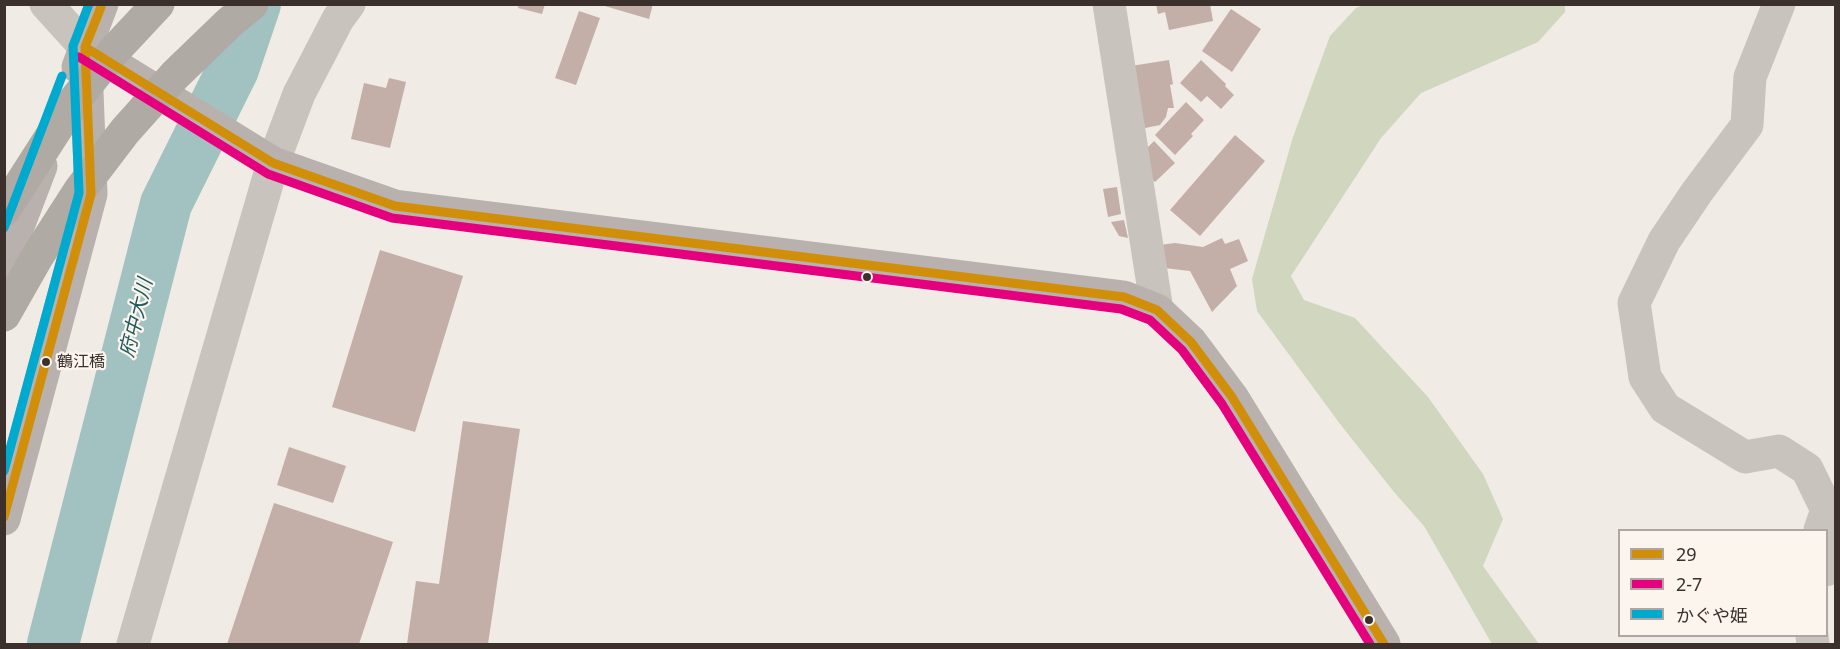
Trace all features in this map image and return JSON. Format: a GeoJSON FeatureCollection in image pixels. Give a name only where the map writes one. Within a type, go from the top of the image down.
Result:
{"type":"FeatureCollection","features":[{"type":"Feature","properties":{"kind":"highway"},"geometry":{"type":"LineString","coordinates":[[4,210],[74,101],[114,51],[158,4]]}},
{"type":"Feature","properties":{"kind":"highway"},"geometry":{"type":"LineString","coordinates":[[4,315],[37,257],[80,190],[125,130],[175,75],[252,4]]}},
{"type":"Feature","properties":{"kind":"main road"},"geometry":{"type":"LineString","coordinates":[[4,263],[102,4]]}},
{"type":"Feature","properties":{"kind":"main road"},"geometry":{"type":"LineString","coordinates":[[85,47],[268,160],[394,206],[1124,297],[1157,310],[1191,342],[1232,397],[1384,645]]}},
{"type":"Feature","properties":{"kind":"main road"},"geometry":{"type":"LineString","coordinates":[[4,519],[90,194],[85,47]]}},
{"type":"Feature","properties":{"kind":"street"},"geometry":{"type":"LineString","coordinates":[[46,4],[85,47]]}},
{"type":"Feature","properties":{"kind":"street"},"geometry":{"type":"LineString","coordinates":[[134,645],[268,160],[299,94],[338,20],[349,4]]}},
{"type":"Feature","properties":{"kind":"street"},"geometry":{"type":"LineString","coordinates":[[1109,4],[1157,310]]}},
{"type":"Feature","properties":{"kind":"street"},"geometry":{"type":"LineString","coordinates":[[1779,4],[1750,77],[1747,125],[1664,241],[1634,303],[1645,377],[1665,408],[1745,457],[1779,451],[1807,469],[1827,510],[1821,529]]}},
{"type":"Feature","properties":{"kind":"street"},"geometry":{"type":"LineString","coordinates":[[1828,568],[1836,552]]}},
{"type":"Feature","properties":{"kind":"green space"},"geometry":{"type":"Polygon","coordinates":[[[1366,4],[1565,5],[1565,12],[1538,42],[1421,93],[1381,138],[1291,276],[1304,300],[1355,318],[1428,397],[1483,474],[1503,519],[1483,566],[1539,644],[1492,644],[1424,526],[1340,424],[1257,311],[1252,279],[1293,137],[1330,36],[1356,8],[1366,4]]]}},
{"type":"Feature","properties":{"kind":"building"},"geometry":{"type":"Polygon","coordinates":[[[519,4],[545,4],[542,14],[518,8],[519,4]]]}},
{"type":"Feature","properties":{"kind":"building"},"geometry":{"type":"Polygon","coordinates":[[[598,4],[653,4],[649,19],[598,4]]]}},
{"type":"Feature","properties":{"kind":"building"},"geometry":{"type":"Polygon","coordinates":[[[1156,4],[1210,4],[1213,21],[1169,30],[1165,12],[1158,14],[1156,4]]]}},
{"type":"Feature","properties":{"kind":"building"},"geometry":{"type":"Polygon","coordinates":[[[1231,9],[1261,29],[1232,72],[1202,51],[1231,9]]]}},
{"type":"Feature","properties":{"kind":"building"},"geometry":{"type":"Polygon","coordinates":[[[579,11],[600,18],[576,85],[555,78],[579,11]]]}},
{"type":"Feature","properties":{"kind":"building"},"geometry":{"type":"Polygon","coordinates":[[[1169,60],[1174,108],[1168,108],[1166,117],[1160,125],[1145,128],[1131,66],[1169,60]]]}},
{"type":"Feature","properties":{"kind":"building"},"geometry":{"type":"Polygon","coordinates":[[[1201,60],[1234,95],[1221,109],[1207,96],[1201,102],[1180,83],[1201,60]]]}},
{"type":"Feature","properties":{"kind":"building"},"geometry":{"type":"Polygon","coordinates":[[[389,78],[406,82],[390,148],[351,139],[364,83],[386,88],[389,78]]]}},
{"type":"Feature","properties":{"kind":"building"},"geometry":{"type":"Polygon","coordinates":[[[1186,102],[1204,120],[1175,155],[1155,135],[1186,102]]]}},
{"type":"Feature","properties":{"kind":"building"},"geometry":{"type":"Polygon","coordinates":[[[1235,135],[1265,161],[1200,236],[1170,210],[1235,135]]]}},
{"type":"Feature","properties":{"kind":"building"},"geometry":{"type":"Polygon","coordinates":[[[1154,141],[1175,163],[1155,182],[1144,172],[1141,154],[1154,141]]]}},
{"type":"Feature","properties":{"kind":"building"},"geometry":{"type":"Polygon","coordinates":[[[1117,187],[1121,214],[1108,217],[1103,189],[1117,187]]]}},
{"type":"Feature","properties":{"kind":"building"},"geometry":{"type":"Polygon","coordinates":[[[1124,220],[1128,238],[1119,236],[1111,222],[1124,220]]]}},
{"type":"Feature","properties":{"kind":"building"},"geometry":{"type":"Polygon","coordinates":[[[1222,238],[1225,244],[1239,239],[1248,261],[1230,269],[1237,286],[1212,312],[1190,271],[1164,268],[1160,245],[1175,243],[1203,247],[1222,238]]]}},
{"type":"Feature","properties":{"kind":"building"},"geometry":{"type":"Polygon","coordinates":[[[380,250],[463,276],[415,432],[332,407],[380,250]]]}},
{"type":"Feature","properties":{"kind":"building"},"geometry":{"type":"Polygon","coordinates":[[[463,421],[520,429],[488,644],[407,644],[416,581],[439,584],[463,421]]]}},
{"type":"Feature","properties":{"kind":"building"},"geometry":{"type":"Polygon","coordinates":[[[289,447],[346,466],[333,503],[277,485],[289,447]]]}},
{"type":"Feature","properties":{"kind":"building"},"geometry":{"type":"Polygon","coordinates":[[[274,503],[393,542],[359,644],[227,644],[274,503]]]}},
{"type":"Feature","properties":{"kind":"waterway","name":"府中大川"},"geometry":{"type":"LineString","coordinates":[[53,644],[166,204],[233,69],[255,4]]}},
{"type":"Feature","properties":{"kind":"transit line","name":"かぐや姫"},"geometry":{"type":"LineString","coordinates":[[4,471],[79,193],[73,46],[89,4]]}},
{"type":"Feature","properties":{"kind":"transit line","name":"29"},"geometry":{"type":"LineString","coordinates":[[4,517],[91,194],[85,47],[101,7]]}},
{"type":"Feature","properties":{"kind":"transit line","name":"29"},"geometry":{"type":"LineString","coordinates":[[85,47],[273,163],[395,206],[1124,297],[1157,310],[1191,342],[1232,397],[1384,644]]}},
{"type":"Feature","properties":{"kind":"transit line","name":"2-7"},"geometry":{"type":"LineString","coordinates":[[79,57],[268,174],[392,218],[1121,309],[1150,320],[1182,350],[1222,404],[1370,644]]}},
{"type":"Feature","properties":{"kind":"transit line","name":"かぐや姫"},"geometry":{"type":"LineString","coordinates":[[4,228],[62,76]]}},
{"type":"Feature","properties":{"kind":"place","name":"鶴江橋"},"geometry":{"type":"Point","coordinates":[46,362]}}]}
